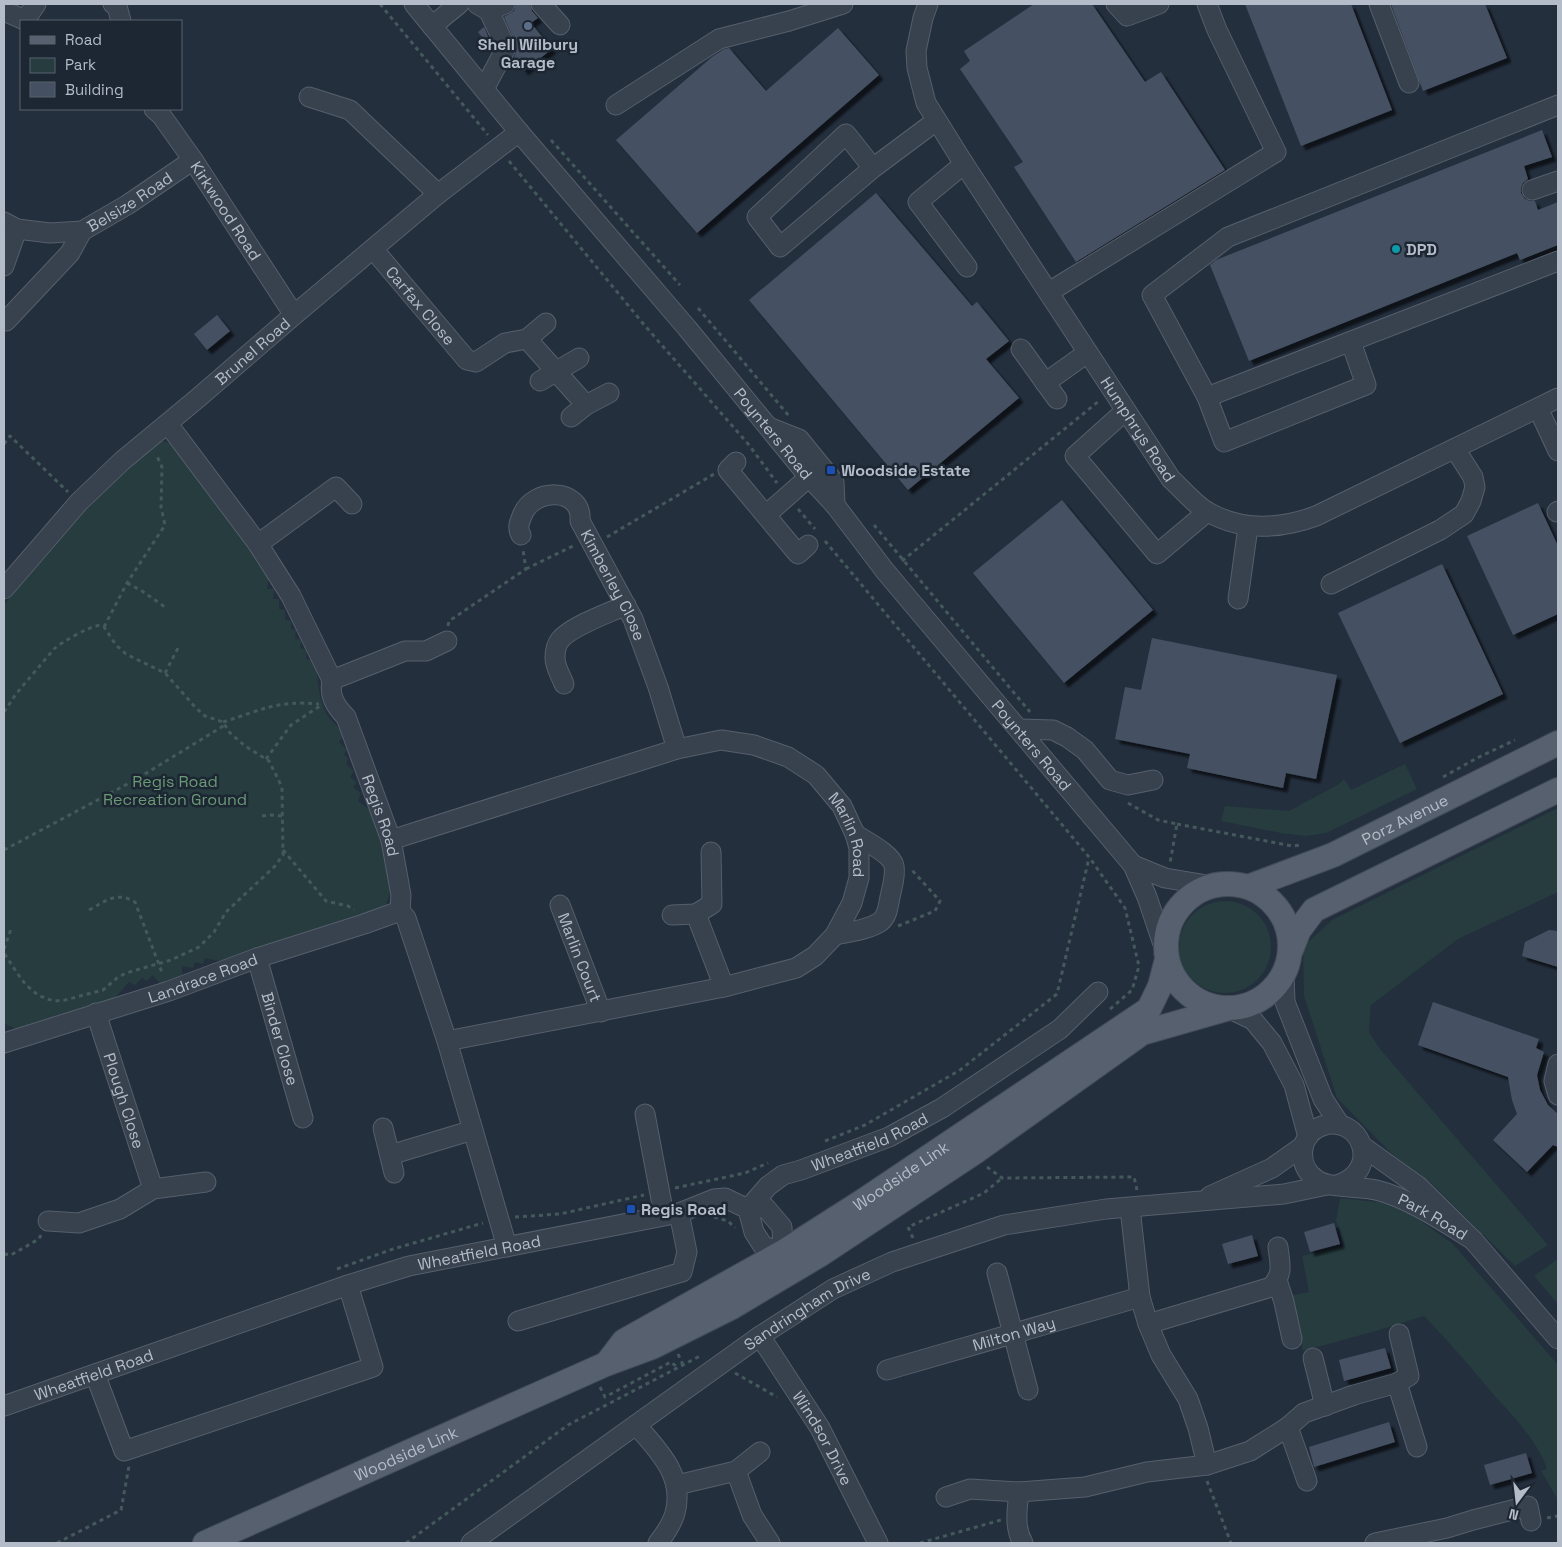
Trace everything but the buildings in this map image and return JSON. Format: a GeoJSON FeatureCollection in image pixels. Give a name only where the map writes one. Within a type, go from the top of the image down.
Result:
{"type":"FeatureCollection","features":[{"type":"Feature","properties":{"kind":"main road","name":"Porz Avenue"},"geometry":{"type":"LineString","coordinates":[[1248,887],[1333,856],[1558,743]]}},
{"type":"Feature","properties":{"kind":"main road"},"geometry":{"type":"LineString","coordinates":[[1291,950],[1290,933],[1284,918],[1275,905],[1263,894],[1236,884],[1213,886],[1196,892],[1182,903],[1172,918],[1166,935],[1166,956],[1172,975],[1182,989],[1195,999],[1210,1006],[1228,1009],[1246,1006],[1262,999],[1284,975],[1299,930],[1314,910],[1558,790]]}},
{"type":"Feature","properties":{"kind":"main road","name":"Woodside Link"},"geometry":{"type":"LineString","coordinates":[[205,1543],[606,1364],[624,1341],[788,1261],[863,1201],[1149,1009],[1160,986],[1166,956]]}},
{"type":"Feature","properties":{"kind":"main road","name":"Woodside Link"},"geometry":{"type":"LineString","coordinates":[[788,1261],[821,1254],[975,1152],[1142,1033],[1228,1009]]}},
{"type":"Feature","properties":{"kind":"street"},"geometry":{"type":"LineString","coordinates":[[27,20],[36,4]]}},
{"type":"Feature","properties":{"kind":"street"},"geometry":{"type":"LineString","coordinates":[[114,4],[121,20]]}},
{"type":"Feature","properties":{"kind":"street","name":"Poynters Road"},"geometry":{"type":"LineString","coordinates":[[414,4],[519,132],[652,286],[770,427],[809,477],[835,505],[885,572],[1027,723],[1133,865],[1147,896],[1166,956]]}},
{"type":"Feature","properties":{"kind":"street"},"geometry":{"type":"LineString","coordinates":[[432,26],[459,4]]}},
{"type":"Feature","properties":{"kind":"street"},"geometry":{"type":"LineString","coordinates":[[541,4],[560,25]]}},
{"type":"Feature","properties":{"kind":"street"},"geometry":{"type":"LineString","coordinates":[[616,105],[719,39],[789,21],[843,4]]}},
{"type":"Feature","properties":{"kind":"street","name":"Humphrys Road"},"geometry":{"type":"LineString","coordinates":[[926,4],[916,51],[917,68],[926,103],[1087,353],[1171,479],[1207,512],[1226,521],[1248,527],[1276,527],[1298,523],[1456,449],[1558,398]]}},
{"type":"Feature","properties":{"kind":"street"},"geometry":{"type":"LineString","coordinates":[[1116,4],[1127,16],[1159,4]]}},
{"type":"Feature","properties":{"kind":"street"},"geometry":{"type":"LineString","coordinates":[[1049,292],[1276,152],[1217,30],[1207,4]]}},
{"type":"Feature","properties":{"kind":"street"},"geometry":{"type":"LineString","coordinates":[[1378,4],[1409,82]]}},
{"type":"Feature","properties":{"kind":"street"},"geometry":{"type":"LineString","coordinates":[[484,89],[506,48],[490,6]]}},
{"type":"Feature","properties":{"kind":"street"},"geometry":{"type":"LineString","coordinates":[[4,11],[24,20]]}},
{"type":"Feature","properties":{"kind":"street"},"geometry":{"type":"LineString","coordinates":[[309,97],[350,110],[438,194]]}},
{"type":"Feature","properties":{"kind":"street"},"geometry":{"type":"LineString","coordinates":[[1351,342],[1366,385],[1224,442],[1207,397],[1152,295],[1228,237],[1558,104]]}},
{"type":"Feature","properties":{"kind":"street","name":"Kirkwood Road"},"geometry":{"type":"LineString","coordinates":[[155,110],[161,115],[192,160],[294,315]]}},
{"type":"Feature","properties":{"kind":"street"},"geometry":{"type":"LineString","coordinates":[[873,168],[846,134],[757,217],[780,247],[873,168],[936,121]]}},
{"type":"Feature","properties":{"kind":"street","name":"Brunel Road"},"geometry":{"type":"LineString","coordinates":[[4,590],[79,502],[122,461],[438,194],[519,132]]}},
{"type":"Feature","properties":{"kind":"street","name":"Belsize Road"},"geometry":{"type":"LineString","coordinates":[[10,225],[50,233],[82,231],[127,204],[192,160]]}},
{"type":"Feature","properties":{"kind":"street"},"geometry":{"type":"LineString","coordinates":[[964,164],[918,202],[968,267]]}},
{"type":"Feature","properties":{"kind":"street"},"geometry":{"type":"LineString","coordinates":[[1532,190],[1558,181]]}},
{"type":"Feature","properties":{"kind":"street"},"geometry":{"type":"LineString","coordinates":[[4,266],[10,225]]}},
{"type":"Feature","properties":{"kind":"street"},"geometry":{"type":"LineString","coordinates":[[6,321],[70,253],[82,231]]}},
{"type":"Feature","properties":{"kind":"street","name":"Carfax Close"},"geometry":{"type":"LineString","coordinates":[[374,250],[468,360],[476,362],[505,343],[527,339]]}},
{"type":"Feature","properties":{"kind":"street"},"geometry":{"type":"LineString","coordinates":[[1207,397],[1558,261]]}},
{"type":"Feature","properties":{"kind":"street"},"geometry":{"type":"LineString","coordinates":[[546,323],[527,339],[548,376],[586,405]]}},
{"type":"Feature","properties":{"kind":"street"},"geometry":{"type":"LineString","coordinates":[[1021,349],[1057,399]]}},
{"type":"Feature","properties":{"kind":"street"},"geometry":{"type":"LineString","coordinates":[[1045,383],[1087,353]]}},
{"type":"Feature","properties":{"kind":"street"},"geometry":{"type":"LineString","coordinates":[[548,376],[579,358]]}},
{"type":"Feature","properties":{"kind":"street"},"geometry":{"type":"LineString","coordinates":[[571,417],[586,405],[609,393]]}},
{"type":"Feature","properties":{"kind":"street"},"geometry":{"type":"LineString","coordinates":[[1538,408],[1558,451]]}},
{"type":"Feature","properties":{"kind":"street"},"geometry":{"type":"LineString","coordinates":[[1126,411],[1075,456],[1157,554],[1207,512]]}},
{"type":"Feature","properties":{"kind":"street","name":"Regis Road"},"geometry":{"type":"LineString","coordinates":[[168,424],[258,544],[291,596],[332,680],[330,688],[332,700],[346,717],[391,840],[401,895],[400,910],[406,918],[447,1041],[508,1247]]}},
{"type":"Feature","properties":{"kind":"street"},"geometry":{"type":"LineString","coordinates":[[770,427],[799,439],[834,482],[835,505]]}},
{"type":"Feature","properties":{"kind":"street"},"geometry":{"type":"LineString","coordinates":[[1331,584],[1440,530],[1464,514],[1471,502],[1475,487],[1474,477],[1456,449]]}},
{"type":"Feature","properties":{"kind":"street"},"geometry":{"type":"LineString","coordinates":[[732,466],[766,515],[798,554],[808,545]]}},
{"type":"Feature","properties":{"kind":"street"},"geometry":{"type":"LineString","coordinates":[[766,515],[809,477]]}},
{"type":"Feature","properties":{"kind":"street"},"geometry":{"type":"LineString","coordinates":[[258,544],[336,487],[352,504]]}},
{"type":"Feature","properties":{"kind":"street","name":"Kimberley Close"},"geometry":{"type":"LineString","coordinates":[[521,535],[518,526],[524,510],[542,496],[551,495],[567,498],[578,507],[580,521],[633,619],[658,687],[677,749]]}},
{"type":"Feature","properties":{"kind":"street"},"geometry":{"type":"LineString","coordinates":[[1238,599],[1248,527]]}},
{"type":"Feature","properties":{"kind":"street"},"geometry":{"type":"LineString","coordinates":[[564,684],[556,667],[555,658],[556,648],[560,640],[571,630],[626,606]]}},
{"type":"Feature","properties":{"kind":"street"},"geometry":{"type":"LineString","coordinates":[[332,680],[405,651],[426,651],[447,641]]}},
{"type":"Feature","properties":{"kind":"street"},"geometry":{"type":"LineString","coordinates":[[1027,723],[1053,730],[1068,737],[1085,750],[1110,780],[1128,786],[1153,780]]}},
{"type":"Feature","properties":{"kind":"street","name":"Marlin Road"},"geometry":{"type":"LineString","coordinates":[[391,840],[677,749],[720,740],[754,745],[788,757],[816,776],[842,806],[855,834],[860,862],[857,890],[835,936],[825,947],[802,965],[724,987],[447,1041]]}},
{"type":"Feature","properties":{"kind":"street"},"geometry":{"type":"LineString","coordinates":[[835,936],[871,926],[880,921],[886,915],[892,888],[894,866],[892,860],[855,834]]}},
{"type":"Feature","properties":{"kind":"street"},"geometry":{"type":"LineString","coordinates":[[672,915],[696,914],[712,904],[711,852]]}},
{"type":"Feature","properties":{"kind":"street","name":"Poynters Road"},"geometry":{"type":"LineString","coordinates":[[1133,865],[1165,878],[1213,886]]}},
{"type":"Feature","properties":{"kind":"street","name":"Marlin Court"},"geometry":{"type":"LineString","coordinates":[[560,905],[601,1012]]}},
{"type":"Feature","properties":{"kind":"street","name":"Landrace Road"},"geometry":{"type":"LineString","coordinates":[[4,1043],[169,991],[257,958],[364,924],[400,910]]}},
{"type":"Feature","properties":{"kind":"street"},"geometry":{"type":"LineString","coordinates":[[696,914],[724,987]]}},
{"type":"Feature","properties":{"kind":"street","name":"Binder Close"},"geometry":{"type":"LineString","coordinates":[[257,958],[303,1118]]}},
{"type":"Feature","properties":{"kind":"street"},"geometry":{"type":"LineString","coordinates":[[1284,975],[1286,1002],[1323,1099],[1340,1125]]}},
{"type":"Feature","properties":{"kind":"street","name":"Wheatfield Road"},"geometry":{"type":"LineString","coordinates":[[4,1406],[348,1285],[410,1266],[672,1214],[714,1199],[725,1198],[748,1209],[768,1186],[784,1175],[889,1137],[942,1108],[1060,1029],[1098,992]]}},
{"type":"Feature","properties":{"kind":"street"},"geometry":{"type":"LineString","coordinates":[[1228,1009],[1253,1020],[1272,1043],[1294,1084],[1306,1142]]}},
{"type":"Feature","properties":{"kind":"street","name":"Plough Close"},"geometry":{"type":"LineString","coordinates":[[96,1013],[153,1189]]}},
{"type":"Feature","properties":{"kind":"street"},"geometry":{"type":"LineString","coordinates":[[1558,1064],[1554,1080],[1558,1095]]}},
{"type":"Feature","properties":{"kind":"street"},"geometry":{"type":"LineString","coordinates":[[518,1321],[682,1272],[687,1252],[672,1214],[660,1191],[645,1114]]}},
{"type":"Feature","properties":{"kind":"street"},"geometry":{"type":"LineString","coordinates":[[1331,1124],[1340,1125],[1354,1133],[1362,1146],[1361,1167],[1347,1182],[1332,1185],[1318,1181],[1310,1175],[1304,1166],[1302,1156],[1306,1142],[1314,1130],[1331,1124]]}},
{"type":"Feature","properties":{"kind":"street"},"geometry":{"type":"LineString","coordinates":[[383,1128],[392,1164],[473,1130]]}},
{"type":"Feature","properties":{"kind":"street","name":"Sandringham Drive"},"geometry":{"type":"LineString","coordinates":[[1197,1202],[1272,1168],[1306,1142]]}},
{"type":"Feature","properties":{"kind":"street","name":"Park Road"},"geometry":{"type":"LineString","coordinates":[[1362,1146],[1418,1186],[1474,1240]]}},
{"type":"Feature","properties":{"kind":"street"},"geometry":{"type":"LineString","coordinates":[[48,1221],[79,1223],[120,1209],[153,1189],[206,1182]]}},
{"type":"Feature","properties":{"kind":"street","name":"Sandringham Drive"},"geometry":{"type":"LineString","coordinates":[[471,1543],[760,1336],[833,1289],[892,1262],[1004,1225],[1106,1209],[1134,1199],[1197,1202],[1284,1194],[1332,1185]]}},
{"type":"Feature","properties":{"kind":"street","name":"Park Road"},"geometry":{"type":"LineString","coordinates":[[1332,1185],[1376,1190],[1420,1208],[1474,1240]]}},
{"type":"Feature","properties":{"kind":"street"},"geometry":{"type":"LineString","coordinates":[[1134,1199],[1140,1297],[1148,1324],[1161,1355],[1188,1399],[1198,1428],[1207,1465]]}},
{"type":"Feature","properties":{"kind":"street"},"geometry":{"type":"LineString","coordinates":[[765,1207],[776,1219],[782,1227],[788,1261],[763,1246],[754,1232],[748,1209],[765,1207]]}},
{"type":"Feature","properties":{"kind":"street"},"geometry":{"type":"LineString","coordinates":[[1474,1240],[1558,1339]]}},
{"type":"Feature","properties":{"kind":"street"},"geometry":{"type":"LineString","coordinates":[[1148,1324],[1270,1287],[1277,1280],[1281,1272],[1278,1247]]}},
{"type":"Feature","properties":{"kind":"street"},"geometry":{"type":"LineString","coordinates":[[997,1273],[1028,1390]]}},
{"type":"Feature","properties":{"kind":"street"},"geometry":{"type":"LineString","coordinates":[[1277,1280],[1292,1339]]}},
{"type":"Feature","properties":{"kind":"street"},"geometry":{"type":"LineString","coordinates":[[95,1374],[124,1451],[373,1367],[348,1285]]}},
{"type":"Feature","properties":{"kind":"street","name":"Milton Way"},"geometry":{"type":"LineString","coordinates":[[887,1370],[1140,1297]]}},
{"type":"Feature","properties":{"kind":"street"},"geometry":{"type":"LineString","coordinates":[[946,1497],[970,1489],[1019,1492],[1085,1487],[1147,1472],[1207,1465],[1250,1451],[1288,1427],[1304,1413],[1354,1395],[1397,1383],[1410,1376],[1398,1334]]}},
{"type":"Feature","properties":{"kind":"street","name":"Windsor Drive"},"geometry":{"type":"LineString","coordinates":[[760,1336],[820,1428],[878,1543]]}},
{"type":"Feature","properties":{"kind":"street"},"geometry":{"type":"LineString","coordinates":[[1313,1358],[1325,1406]]}},
{"type":"Feature","properties":{"kind":"street"},"geometry":{"type":"LineString","coordinates":[[1397,1383],[1418,1447]]}},
{"type":"Feature","properties":{"kind":"street"},"geometry":{"type":"LineString","coordinates":[[636,1425],[663,1455],[677,1485],[675,1512],[670,1525],[658,1543]]}},
{"type":"Feature","properties":{"kind":"street"},"geometry":{"type":"LineString","coordinates":[[1288,1427],[1307,1481]]}},
{"type":"Feature","properties":{"kind":"street"},"geometry":{"type":"LineString","coordinates":[[677,1485],[736,1471],[760,1452]]}},
{"type":"Feature","properties":{"kind":"street"},"geometry":{"type":"LineString","coordinates":[[736,1471],[752,1515],[770,1543]]}},
{"type":"Feature","properties":{"kind":"street"},"geometry":{"type":"LineString","coordinates":[[1019,1492],[1016,1516],[1019,1536],[1023,1543]]}},
{"type":"Feature","properties":{"kind":"street"},"geometry":{"type":"LineString","coordinates":[[1375,1543],[1447,1528],[1528,1506],[1531,1521]]}},
{"type":"Feature","properties":{"kind":"path"},"geometry":{"type":"LineString","coordinates":[[380,4],[703,394],[749,445],[787,496],[1089,857],[1057,994],[960,1070],[865,1125],[818,1143]]}},
{"type":"Feature","properties":{"kind":"path"},"geometry":{"type":"LineString","coordinates":[[545,134],[680,285]]}},
{"type":"Feature","properties":{"kind":"path"},"geometry":{"type":"LineString","coordinates":[[900,563],[1112,391]]}},
{"type":"Feature","properties":{"kind":"path"},"geometry":{"type":"LineString","coordinates":[[4,444],[10,436],[79,502]]}},
{"type":"Feature","properties":{"kind":"path"},"geometry":{"type":"LineString","coordinates":[[104,627],[127,583],[166,525],[161,507],[162,467],[153,446]]}},
{"type":"Feature","properties":{"kind":"path"},"geometry":{"type":"LineString","coordinates":[[447,641],[449,621],[526,569],[591,542],[718,471],[732,466]]}},
{"type":"Feature","properties":{"kind":"path"},"geometry":{"type":"LineString","coordinates":[[521,535],[526,569]]}},
{"type":"Feature","properties":{"kind":"path"},"geometry":{"type":"LineString","coordinates":[[900,556],[1027,723]]}},
{"type":"Feature","properties":{"kind":"path"},"geometry":{"type":"LineString","coordinates":[[127,583],[165,607]]}},
{"type":"Feature","properties":{"kind":"path"},"geometry":{"type":"LineString","coordinates":[[4,712],[16,694],[54,649],[62,642],[98,625],[104,627],[116,645],[126,654],[165,673],[205,716],[224,724],[245,746],[269,761],[282,787],[283,856],[275,866],[233,904],[214,932],[200,947],[183,956],[116,978],[103,990],[55,1001],[38,995],[26,985],[17,973],[4,951],[11,929]]}},
{"type":"Feature","properties":{"kind":"path"},"geometry":{"type":"LineString","coordinates":[[165,673],[178,648]]}},
{"type":"Feature","properties":{"kind":"path"},"geometry":{"type":"LineString","coordinates":[[4,850],[135,780],[224,724],[277,704],[298,702],[322,704],[291,725],[266,759]]}},
{"type":"Feature","properties":{"kind":"path"},"geometry":{"type":"LineString","coordinates":[[1127,802],[1158,820],[1292,846]]}},
{"type":"Feature","properties":{"kind":"path"},"geometry":{"type":"LineString","coordinates":[[262,816],[282,816]]}},
{"type":"Feature","properties":{"kind":"path"},"geometry":{"type":"LineString","coordinates":[[1171,860],[1178,824]]}},
{"type":"Feature","properties":{"kind":"path"},"geometry":{"type":"LineString","coordinates":[[282,850],[326,901],[348,906],[360,916]]}},
{"type":"Feature","properties":{"kind":"path"},"geometry":{"type":"LineString","coordinates":[[89,910],[114,897],[126,897],[135,902],[169,991]]}},
{"type":"Feature","properties":{"kind":"path"},"geometry":{"type":"LineString","coordinates":[[510,1218],[560,1214],[744,1173],[772,1162]]}},
{"type":"Feature","properties":{"kind":"path"},"geometry":{"type":"LineString","coordinates":[[983,1163],[988,1169],[1002,1178],[1134,1178],[1134,1199]]}},
{"type":"Feature","properties":{"kind":"path"},"geometry":{"type":"LineString","coordinates":[[913,1238],[908,1227],[984,1193],[1002,1178]]}},
{"type":"Feature","properties":{"kind":"path"},"geometry":{"type":"LineString","coordinates":[[706,1217],[728,1221],[740,1234]]}},
{"type":"Feature","properties":{"kind":"path"},"geometry":{"type":"LineString","coordinates":[[4,1254],[11,1255],[39,1239],[48,1221]]}},
{"type":"Feature","properties":{"kind":"path"},"geometry":{"type":"LineString","coordinates":[[406,1543],[568,1425],[678,1368]]}},
{"type":"Feature","properties":{"kind":"path"},"geometry":{"type":"LineString","coordinates":[[730,1371],[776,1395],[780,1400]]}},
{"type":"Feature","properties":{"kind":"path"},"geometry":{"type":"LineString","coordinates":[[57,1543],[121,1510],[133,1448]]}},
{"type":"Feature","properties":{"kind":"path"},"geometry":{"type":"LineString","coordinates":[[1207,1465],[1206,1479],[1231,1543]]}},
{"type":"Feature","properties":{"kind":"path"},"geometry":{"type":"LineString","coordinates":[[920,1543],[958,1533],[987,1522],[1016,1516]]}},
{"type":"Feature","properties":{"kind":"green space","name":"Regis Road Recreation Ground"},"geometry":{"type":"Polygon","coordinates":[[[160,440],[176,445],[201,476],[269,576],[267,589],[274,589],[273,599],[279,599],[279,609],[285,610],[285,620],[291,621],[291,629],[296,630],[295,639],[302,640],[300,648],[307,650],[306,659],[311,660],[313,651],[324,709],[350,743],[342,738],[339,742],[347,750],[344,754],[348,759],[346,764],[354,771],[350,777],[357,782],[353,787],[361,793],[358,801],[372,811],[381,831],[391,891],[384,910],[234,960],[220,961],[205,958],[203,964],[195,962],[193,968],[182,966],[182,976],[160,984],[153,975],[147,981],[142,978],[135,985],[129,982],[114,999],[16,1029],[4,1023],[4,605],[83,506],[160,440]]]}},
{"type":"Feature","properties":{"kind":"green space"},"geometry":{"type":"Polygon","coordinates":[[[1405,764],[1417,789],[1326,833],[1306,836],[1221,821],[1225,806],[1289,811],[1339,784],[1344,779],[1351,790],[1405,764]]]}},
{"type":"Feature","properties":{"kind":"green space"},"geometry":{"type":"Polygon","coordinates":[[[1558,808],[1558,892],[1458,939],[1371,1005],[1369,1032],[1380,1049],[1548,1245],[1515,1266],[1431,1183],[1392,1154],[1337,1098],[1304,996],[1303,947],[1332,920],[1558,808]]]}},
{"type":"Feature","properties":{"kind":"green space"},"geometry":{"type":"Polygon","coordinates":[[[1225,901],[1242,905],[1257,915],[1267,930],[1271,947],[1267,964],[1257,979],[1242,989],[1225,993],[1208,989],[1193,979],[1183,964],[1179,947],[1183,930],[1193,915],[1208,905],[1225,901]]]}},
{"type":"Feature","properties":{"kind":"green space"},"geometry":{"type":"Polygon","coordinates":[[[1340,1198],[1385,1203],[1404,1209],[1453,1244],[1558,1365],[1558,1500],[1541,1471],[1547,1469],[1531,1438],[1424,1316],[1303,1351],[1289,1296],[1309,1292],[1302,1256],[1345,1246],[1336,1221],[1340,1198]]]}},
{"type":"Feature","properties":{"kind":"green space"},"geometry":{"type":"Polygon","coordinates":[[[1558,1259],[1558,1304],[1534,1276],[1558,1259]]]}},
{"type":"Feature","properties":{"kind":"place","name":"Shell Wilbury Garage"},"geometry":{"type":"Point","coordinates":[528,26]}},
{"type":"Feature","properties":{"kind":"place","name":"DPD"},"geometry":{"type":"Point","coordinates":[1396,249]}},
{"type":"Feature","properties":{"kind":"place","name":"Woodside Estate"},"geometry":{"type":"Point","coordinates":[831,470]}},
{"type":"Feature","properties":{"kind":"place","name":"Regis Road"},"geometry":{"type":"Point","coordinates":[631,1209]}}]}
